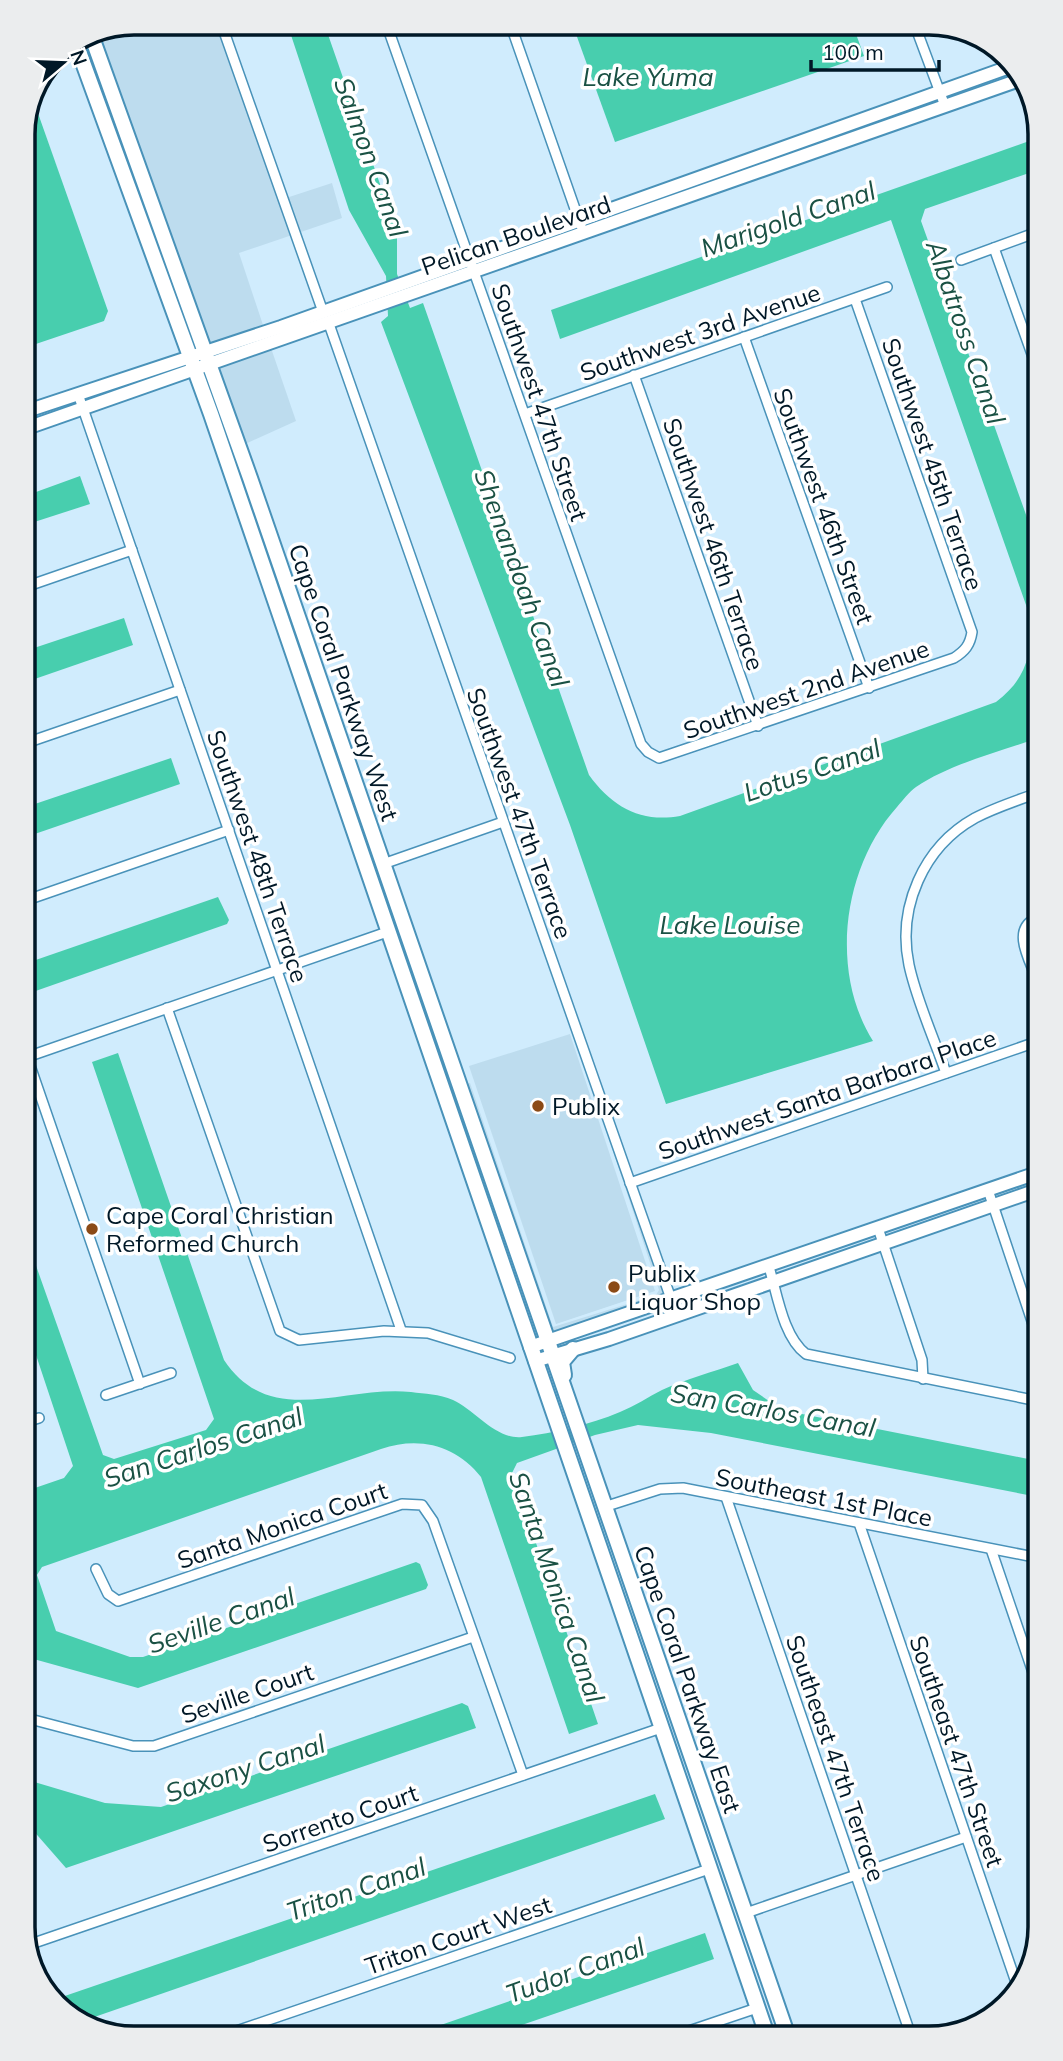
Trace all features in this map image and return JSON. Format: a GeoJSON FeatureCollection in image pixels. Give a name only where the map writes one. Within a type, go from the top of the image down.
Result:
{"type":"FeatureCollection","features":[{"type":"Feature","properties":{"kind":"main road","name":"Cape Coral Parkway West"},"geometry":{"type":"LineString","coordinates":[[94,44],[207,358],[550,1349]]}},
{"type":"Feature","properties":{"kind":"main road","name":"Cape Coral Parkway West"},"geometry":{"type":"LineString","coordinates":[[79,52],[192,363],[390,931],[533,1354]]}},
{"type":"Feature","properties":{"kind":"main road"},"geometry":{"type":"LineString","coordinates":[[333,771],[346,784],[372,857],[383,864]]}},
{"type":"Feature","properties":{"kind":"main road"},"geometry":{"type":"LineString","coordinates":[[390,931],[401,941],[428,1015],[438,1023]]}},
{"type":"Feature","properties":{"kind":"main road"},"geometry":{"type":"LineString","coordinates":[[440,1077],[452,1094],[475,1161],[489,1172]]}},
{"type":"Feature","properties":{"kind":"main road"},"geometry":{"type":"LineString","coordinates":[[550,1349],[577,1420]]}},
{"type":"Feature","properties":{"kind":"main road"},"geometry":{"type":"LineString","coordinates":[[573,1349],[564,1357],[562,1365],[577,1420]]}},
{"type":"Feature","properties":{"kind":"main road","name":"Cape Coral Parkway East"},"geometry":{"type":"LineString","coordinates":[[533,1354],[764,2026]]}},
{"type":"Feature","properties":{"kind":"main road","name":"Cape Coral Parkway East"},"geometry":{"type":"LineString","coordinates":[[577,1420],[604,1507],[784,2026]]}},
{"type":"Feature","properties":{"kind":"main road"},"geometry":{"type":"LineString","coordinates":[[633,1648],[643,1649],[664,1702],[678,1719]]}},
{"type":"Feature","properties":{"kind":"main road"},"geometry":{"type":"LineString","coordinates":[[661,1728],[673,1734],[695,1792],[710,1810]]}},
{"type":"Feature","properties":{"kind":"main road"},"geometry":{"type":"LineString","coordinates":[[709,1869],[722,1875],[747,1944],[761,1956]]}},
{"type":"Feature","properties":{"kind":"main road"},"geometry":{"type":"LineString","coordinates":[[743,1967],[755,1976],[774,2026]]}},
{"type":"Feature","properties":{"kind":"street","name":"Southwest 47th Terrace"},"geometry":{"type":"LineString","coordinates":[[224,35],[677,1316]]}},
{"type":"Feature","properties":{"kind":"street","name":"Southwest 47th Street"},"geometry":{"type":"LineString","coordinates":[[390,35],[641,744],[648,752]]}},
{"type":"Feature","properties":{"kind":"street"},"geometry":{"type":"LineString","coordinates":[[514,35],[583,234]]}},
{"type":"Feature","properties":{"kind":"street"},"geometry":{"type":"LineString","coordinates":[[918,35],[945,106]]}},
{"type":"Feature","properties":{"kind":"street","name":"Pelican Boulevard"},"geometry":{"type":"LineString","coordinates":[[472,266],[579,220],[1003,69]]}},
{"type":"Feature","properties":{"kind":"street","name":"Pelican Boulevard"},"geometry":{"type":"LineString","coordinates":[[35,408],[192,363],[326,318],[370,299],[583,234],[1013,82]]}},
{"type":"Feature","properties":{"kind":"street"},"geometry":{"type":"LineString","coordinates":[[961,260],[1028,236]]}},
{"type":"Feature","properties":{"kind":"street"},"geometry":{"type":"LineString","coordinates":[[995,248],[1028,343]]}},
{"type":"Feature","properties":{"kind":"street","name":"Southwest 3rd Avenue"},"geometry":{"type":"LineString","coordinates":[[525,414],[887,287]]}},
{"type":"Feature","properties":{"kind":"street","name":"Southwest 45th Terrace"},"geometry":{"type":"LineString","coordinates":[[855,299],[972,632],[971,642]]}},
{"type":"Feature","properties":{"kind":"street","name":"Southwest 46th Street"},"geometry":{"type":"LineString","coordinates":[[744,337],[869,688]]}},
{"type":"Feature","properties":{"kind":"street","name":"Pelican Boulevard"},"geometry":{"type":"LineString","coordinates":[[35,425],[83,409],[192,363]]}},
{"type":"Feature","properties":{"kind":"street","name":"Southwest 46th Terrace"},"geometry":{"type":"LineString","coordinates":[[634,375],[758,726]]}},
{"type":"Feature","properties":{"kind":"street","name":"Southwest 48th Terrace"},"geometry":{"type":"LineString","coordinates":[[78,394],[401,1331]]}},
{"type":"Feature","properties":{"kind":"street"},"geometry":{"type":"LineString","coordinates":[[35,584],[132,550]]}},
{"type":"Feature","properties":{"kind":"street","name":"Southwest 2nd Avenue"},"geometry":{"type":"LineString","coordinates":[[648,752],[659,758],[669,757],[954,658],[963,653],[971,642]]}},
{"type":"Feature","properties":{"kind":"street"},"geometry":{"type":"LineString","coordinates":[[35,740],[180,690]]}},
{"type":"Feature","properties":{"kind":"street"},"geometry":{"type":"LineString","coordinates":[[946,1073],[909,962],[907,918],[918,881],[933,854],[957,830],[985,813],[1028,797]]}},
{"type":"Feature","properties":{"kind":"street"},"geometry":{"type":"LineString","coordinates":[[383,864],[503,822]]}},
{"type":"Feature","properties":{"kind":"street"},"geometry":{"type":"LineString","coordinates":[[35,897],[229,830]]}},
{"type":"Feature","properties":{"kind":"street"},"geometry":{"type":"LineString","coordinates":[[1028,925],[1024,928],[1024,944],[1028,955]]}},
{"type":"Feature","properties":{"kind":"street"},"geometry":{"type":"LineString","coordinates":[[35,1054],[390,931]]}},
{"type":"Feature","properties":{"kind":"street"},"geometry":{"type":"LineString","coordinates":[[167,1008],[280,1331],[290,1338],[401,1331],[440,1335],[498,1357],[510,1358]]}},
{"type":"Feature","properties":{"kind":"street","name":"Southwest Santa Barbara Place"},"geometry":{"type":"LineString","coordinates":[[630,1183],[1028,1045]]}},
{"type":"Feature","properties":{"kind":"street"},"geometry":{"type":"LineString","coordinates":[[35,1080],[140,1384]]}},
{"type":"Feature","properties":{"kind":"street"},"geometry":{"type":"LineString","coordinates":[[533,1354],[671,1299],[1028,1176]]}},
{"type":"Feature","properties":{"kind":"street"},"geometry":{"type":"LineString","coordinates":[[988,1190],[1028,1309]]}},
{"type":"Feature","properties":{"kind":"street"},"geometry":{"type":"LineString","coordinates":[[550,1349],[573,1349],[677,1316],[1028,1193]]}},
{"type":"Feature","properties":{"kind":"street"},"geometry":{"type":"LineString","coordinates":[[878,1228],[922,1360],[923,1378]]}},
{"type":"Feature","properties":{"kind":"street"},"geometry":{"type":"LineString","coordinates":[[769,1267],[789,1331],[798,1348],[815,1357],[1028,1399]]}},
{"type":"Feature","properties":{"kind":"street"},"geometry":{"type":"LineString","coordinates":[[106,1395],[171,1373]]}},
{"type":"Feature","properties":{"kind":"street","name":"Southeast 1st Place"},"geometry":{"type":"LineString","coordinates":[[604,1507],[668,1488],[1028,1556]]}},
{"type":"Feature","properties":{"kind":"street","name":"Southeast 47th Terrace"},"geometry":{"type":"LineString","coordinates":[[726,1497],[908,2026]]}},
{"type":"Feature","properties":{"kind":"street","name":"Santa Monica Court"},"geometry":{"type":"LineString","coordinates":[[96,1569],[108,1594],[118,1601],[412,1502],[422,1505],[433,1521],[523,1775]]}},
{"type":"Feature","properties":{"kind":"street","name":"Southeast 47th Street"},"geometry":{"type":"LineString","coordinates":[[859,1523],[1014,1977]]}},
{"type":"Feature","properties":{"kind":"street"},"geometry":{"type":"LineString","coordinates":[[991,1549],[1028,1658]]}},
{"type":"Feature","properties":{"kind":"street","name":"Seville Court"},"geometry":{"type":"LineString","coordinates":[[35,1720],[133,1746],[153,1746],[473,1637]]}},
{"type":"Feature","properties":{"kind":"street","name":"Sorrento Court"},"geometry":{"type":"LineString","coordinates":[[37,1941],[661,1728]]}},
{"type":"Feature","properties":{"kind":"street"},"geometry":{"type":"LineString","coordinates":[[746,1913],[967,1837]]}},
{"type":"Feature","properties":{"kind":"street","name":"Triton Court West"},"geometry":{"type":"LineString","coordinates":[[251,2026],[709,1869]]}},
{"type":"Feature","properties":{"kind":"street"},"geometry":{"type":"LineString","coordinates":[[703,2026],[757,2007]]}},
{"type":"Feature","properties":{"kind":"shaded area"},"geometry":{"type":"Polygon","coordinates":[[[134,35],[219,35],[280,200],[332,183],[342,218],[239,253],[264,328],[208,346],[99,41],[102,40],[134,35]]]}},
{"type":"Feature","properties":{"kind":"shaded area"},"geometry":{"type":"Polygon","coordinates":[[[271,348],[296,421],[243,445],[216,367],[271,348]]]}},
{"type":"Feature","properties":{"kind":"shaded area"},"geometry":{"type":"Polygon","coordinates":[[[570,1034],[655,1291],[556,1324],[469,1066],[570,1034]]]}},
{"type":"Feature","properties":{"kind":"shaded area"},"geometry":{"type":"Polygon","coordinates":[[[577,1042],[671,1295],[550,1336],[464,1085],[470,1083],[553,1327],[656,1295],[659,1290],[577,1042]]]}},
{"type":"Feature","properties":{"kind":"water"},"geometry":{"type":"Polygon","coordinates":[[[291,35],[328,35],[397,233],[397,274],[410,308],[423,303],[589,775],[607,796],[618,804],[640,815],[666,818],[680,816],[996,702],[1014,685],[1028,657],[1028,741],[958,765],[916,787],[879,831],[864,859],[848,920],[847,952],[859,1013],[873,1041],[666,1104],[570,825],[381,322],[388,316],[386,276],[349,210],[291,35]]]}},
{"type":"Feature","properties":{"kind":"water","name":"Lake Yuma"},"geometry":{"type":"Polygon","coordinates":[[[576,35],[856,35],[864,56],[615,142],[576,35]]]}},
{"type":"Feature","properties":{"kind":"water"},"geometry":{"type":"Polygon","coordinates":[[[38,112],[108,311],[104,321],[35,344],[35,128],[38,112]]]}},
{"type":"Feature","properties":{"kind":"water"},"geometry":{"type":"Polygon","coordinates":[[[1028,141],[1028,173],[925,209],[921,221],[1028,520],[1028,611],[891,220],[560,339],[551,310],[1028,141]]]}},
{"type":"Feature","properties":{"kind":"water"},"geometry":{"type":"Polygon","coordinates":[[[80,476],[90,504],[35,522],[35,492],[80,476]]]}},
{"type":"Feature","properties":{"kind":"water"},"geometry":{"type":"Polygon","coordinates":[[[124,618],[133,645],[35,679],[35,648],[124,618]]]}},
{"type":"Feature","properties":{"kind":"water"},"geometry":{"type":"Polygon","coordinates":[[[171,758],[180,784],[35,834],[35,804],[171,758]]]}},
{"type":"Feature","properties":{"kind":"water"},"geometry":{"type":"Polygon","coordinates":[[[218,897],[229,920],[227,924],[35,991],[35,960],[218,897]]]}},
{"type":"Feature","properties":{"kind":"water","name":"San Carlos Canal"},"geometry":{"type":"Polygon","coordinates":[[[118,1053],[224,1360],[243,1381],[263,1394],[310,1400],[385,1391],[437,1395],[453,1400],[503,1434],[522,1437],[596,1421],[626,1410],[671,1386],[738,1363],[753,1390],[782,1410],[1028,1459],[1028,1495],[711,1433],[638,1425],[595,1435],[517,1463],[512,1473],[598,1724],[569,1734],[481,1477],[460,1457],[436,1446],[423,1444],[409,1443],[381,1449],[42,1567],[37,1575],[56,1631],[130,1657],[143,1657],[416,1562],[420,1564],[428,1585],[426,1589],[138,1688],[35,1659],[35,1488],[64,1478],[73,1466],[35,1352],[35,1263],[103,1455],[114,1459],[206,1430],[214,1419],[92,1062],[118,1053]]]}},
{"type":"Feature","properties":{"kind":"water"},"geometry":{"type":"Polygon","coordinates":[[[462,1703],[468,1706],[476,1728],[66,1868],[35,1833],[35,1782],[105,1803],[161,1807],[462,1703]]]}},
{"type":"Feature","properties":{"kind":"water"},"geometry":{"type":"Polygon","coordinates":[[[655,1794],[665,1819],[94,2017],[64,1996],[655,1794]]]}},
{"type":"Feature","properties":{"kind":"water"},"geometry":{"type":"Polygon","coordinates":[[[705,1933],[714,1959],[519,2026],[438,2026],[705,1933]]]}},
{"type":"Feature","properties":{"kind":"place","name":"Publix"},"geometry":{"type":"Point","coordinates":[538,1106]}},
{"type":"Feature","properties":{"kind":"place","name":"Cape Coral Christian Reformed Church"},"geometry":{"type":"Point","coordinates":[92,1229]}},
{"type":"Feature","properties":{"kind":"place","name":"Publix Liquor Shop"},"geometry":{"type":"Point","coordinates":[614,1287]}},
{"type":"Feature","properties":{"kind":"water label","name":"Salmon Canal"},"geometry":{"type":"Point","coordinates":[371,157]}},
{"type":"Feature","properties":{"kind":"water label","name":"Marigold Canal"},"geometry":{"type":"Point","coordinates":[788,219]}},
{"type":"Feature","properties":{"kind":"water label","name":"Albatross Canal"},"geometry":{"type":"Point","coordinates":[966,332]}},
{"type":"Feature","properties":{"kind":"water label","name":"Shenandoah Canal"},"geometry":{"type":"Point","coordinates":[522,578]}},
{"type":"Feature","properties":{"kind":"water label","name":"Lotus Canal"},"geometry":{"type":"Point","coordinates":[812,770]}},
{"type":"Feature","properties":{"kind":"water label","name":"Lake Louise"},"geometry":{"type":"Point","coordinates":[730,924]}},
{"type":"Feature","properties":{"kind":"water label","name":"Santa Monica Canal"},"geometry":{"type":"Point","coordinates":[557,1587]}},
{"type":"Feature","properties":{"kind":"water label","name":"Seville Canal"},"geometry":{"type":"Point","coordinates":[221,1620]}},
{"type":"Feature","properties":{"kind":"water label","name":"Saxony Canal"},"geometry":{"type":"Point","coordinates":[245,1768]}},
{"type":"Feature","properties":{"kind":"water label","name":"Triton Canal"},"geometry":{"type":"Point","coordinates":[356,1889]}},
{"type":"Feature","properties":{"kind":"water label","name":"Tudor Canal"},"geometry":{"type":"Point","coordinates":[575,1970]}}]}
